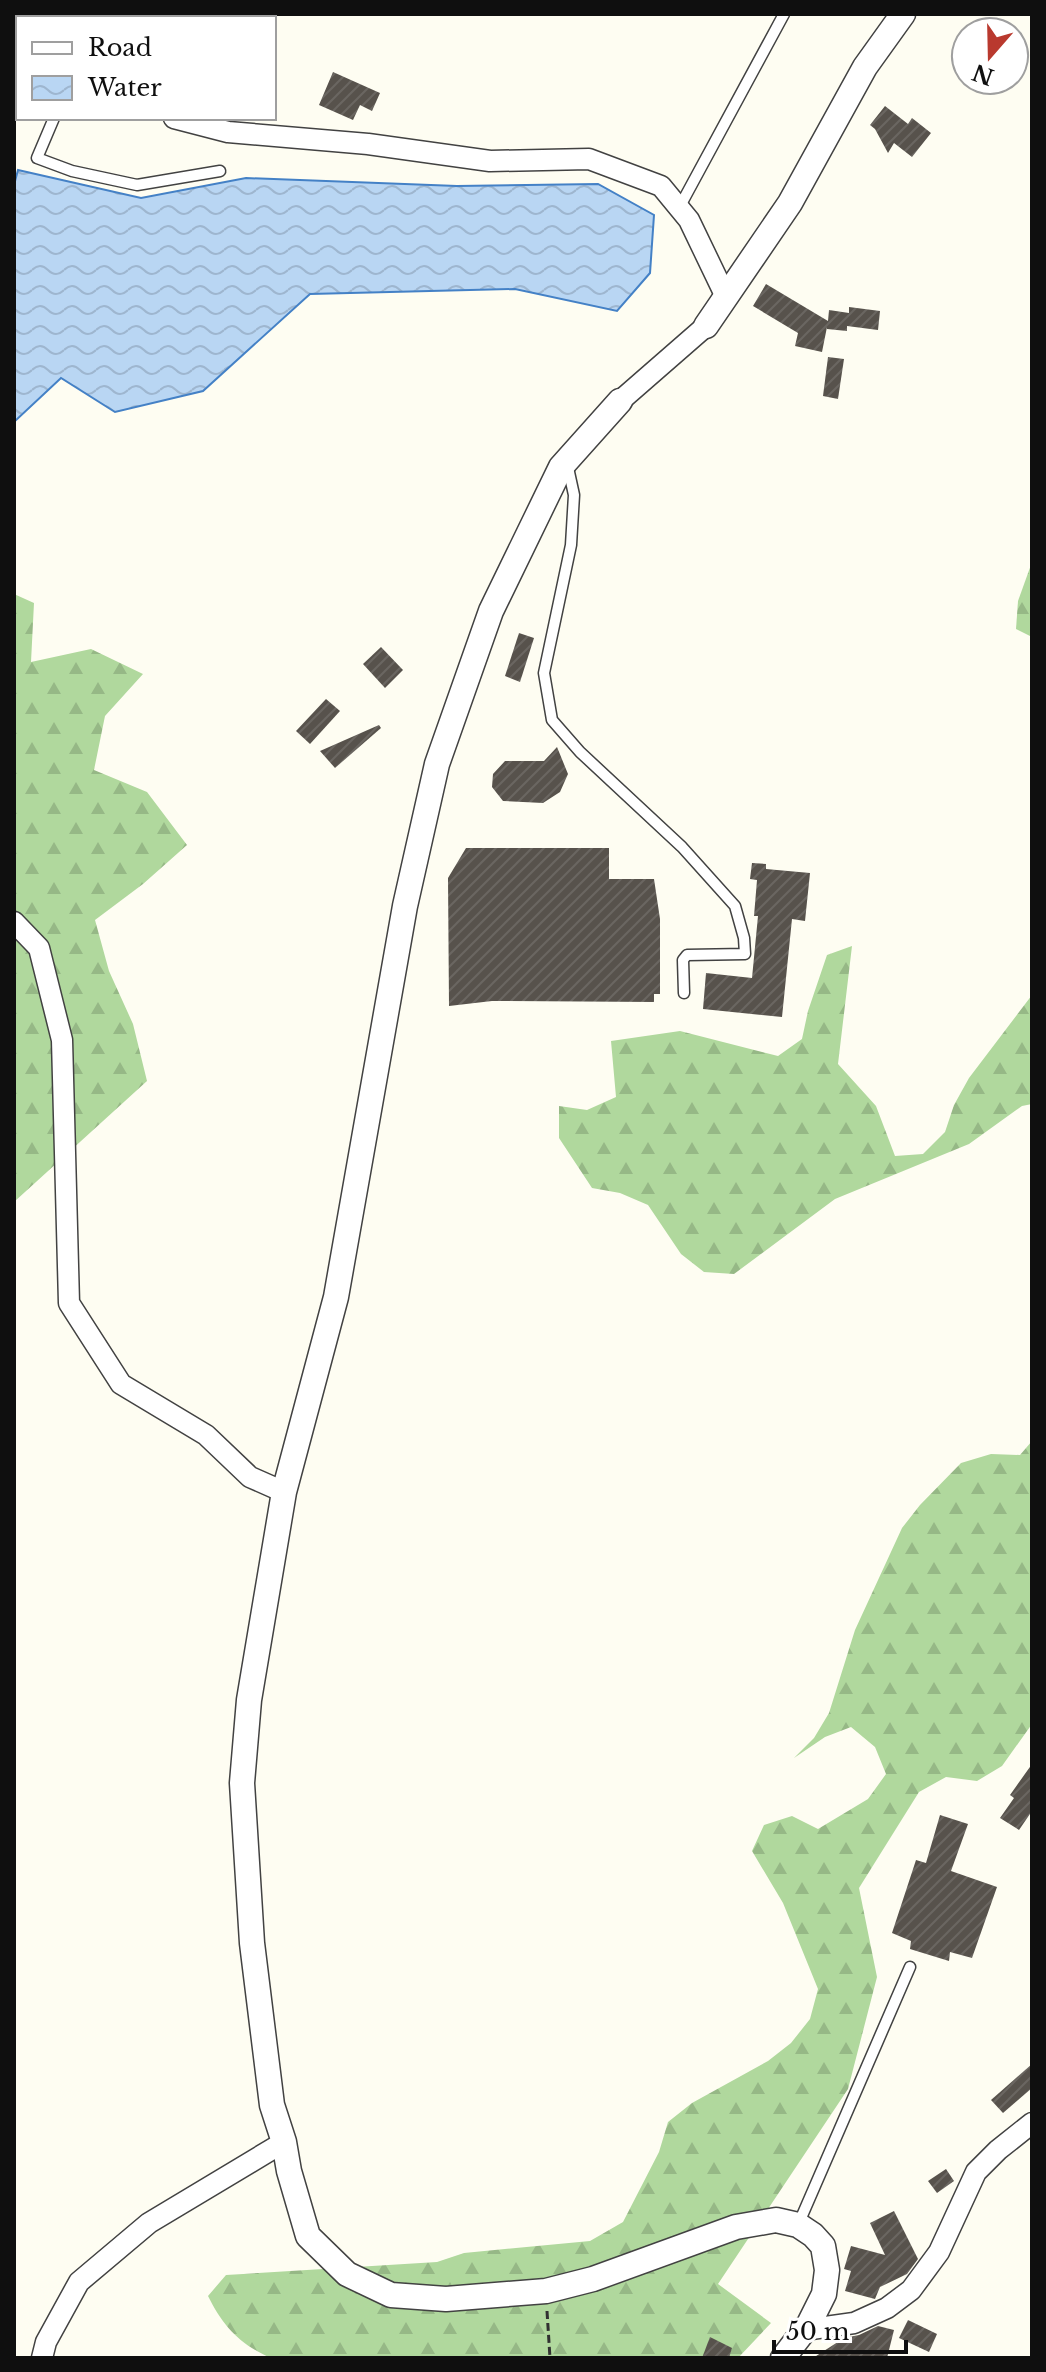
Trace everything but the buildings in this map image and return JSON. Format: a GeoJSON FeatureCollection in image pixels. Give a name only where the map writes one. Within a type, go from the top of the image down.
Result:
{"type":"FeatureCollection","features":[{"type":"Feature","properties":{"kind":"street"},"geometry":{"type":"LineString","coordinates":[[783,2358],[804,2330],[824,2294],[827,2270],[823,2246],[798,2225],[776,2220],[736,2227],[593,2279],[546,2291],[446,2299],[391,2295],[347,2274],[308,2236],[272,2105],[252,1943],[242,1783],[249,1700],[284,1492],[336,1297],[405,906],[437,764],[491,611],[561,467],[620,401],[706,326],[790,203],[865,67],[903,14]]}},
{"type":"Feature","properties":{"kind":"street"},"geometry":{"type":"LineString","coordinates":[[182,120],[228,132],[368,144],[490,161],[589,159],[661,186],[689,220],[726,297]]}},
{"type":"Feature","properties":{"kind":"street"},"geometry":{"type":"LineString","coordinates":[[14,922],[39,948],[62,1040],[69,1303],[121,1384],[206,1435],[250,1477],[284,1492]]}},
{"type":"Feature","properties":{"kind":"street"},"geometry":{"type":"LineString","coordinates":[[804,2330],[854,2323],[887,2308],[911,2290],[939,2252],[976,2172],[1032,2123]]}},
{"type":"Feature","properties":{"kind":"street"},"geometry":{"type":"LineString","coordinates":[[42,2358],[46,2342],[79,2282],[149,2223],[284,2142]]}},
{"type":"Feature","properties":{"kind":"lane"},"geometry":{"type":"LineString","coordinates":[[679,208],[784,14]]}},
{"type":"Feature","properties":{"kind":"lane"},"geometry":{"type":"LineString","coordinates":[[53,120],[37,158],[72,171],[137,185],[220,171]]}},
{"type":"Feature","properties":{"kind":"lane"},"geometry":{"type":"LineString","coordinates":[[566,461],[574,495],[571,545],[544,673],[552,720],[580,752],[682,847],[735,906],[744,938],[745,954],[687,955],[683,960],[684,993]]}},
{"type":"Feature","properties":{"kind":"lane"},"geometry":{"type":"LineString","coordinates":[[798,2225],[910,1967]]}},
{"type":"Feature","properties":{"kind":"path"},"geometry":{"type":"LineString","coordinates":[[546,2291],[550,2358]]}},
{"type":"Feature","properties":{"kind":"green space"},"geometry":{"type":"Polygon","coordinates":[[[1032,562],[1032,637],[1016,629],[1018,601],[1032,562]]]}},
{"type":"Feature","properties":{"kind":"green space"},"geometry":{"type":"Polygon","coordinates":[[[14,594],[34,603],[31,662],[91,649],[143,674],[105,716],[94,770],[147,792],[187,845],[143,884],[95,920],[109,971],[133,1024],[147,1081],[14,1202],[14,594]]]}},
{"type":"Feature","properties":{"kind":"green space"},"geometry":{"type":"Polygon","coordinates":[[[852,946],[838,1064],[876,1106],[895,1156],[923,1154],[945,1132],[954,1105],[969,1078],[1032,995],[1032,1104],[1022,1106],[969,1144],[835,1199],[734,1274],[704,1272],[681,1254],[648,1205],[620,1193],[592,1188],[559,1138],[559,1106],[587,1110],[616,1097],[611,1041],[680,1031],[778,1056],[802,1039],[827,955],[852,946]]]}},
{"type":"Feature","properties":{"kind":"green space"},"geometry":{"type":"Polygon","coordinates":[[[1032,1441],[1032,1724],[1002,1766],[977,1781],[946,1777],[919,1792],[859,1888],[877,1977],[848,2089],[718,2284],[771,2323],[738,2358],[271,2358],[241,2340],[226,2325],[208,2296],[226,2275],[437,2262],[464,2253],[590,2241],[623,2222],[659,2152],[668,2122],[692,2103],[768,2061],[791,2043],[810,2019],[818,1989],[783,1903],[752,1851],[764,1825],[792,1816],[818,1829],[868,1799],[886,1774],[875,1747],[851,1727],[825,1737],[794,1758],[814,1738],[829,1713],[855,1630],[902,1528],[961,1463],[991,1454],[1020,1455],[1032,1441]]]}},
{"type":"Feature","properties":{"kind":"water"},"geometry":{"type":"Polygon","coordinates":[[[18,170],[141,198],[246,178],[457,186],[598,184],[654,215],[650,273],[617,311],[515,289],[310,294],[203,391],[115,412],[61,378],[14,422],[14,185],[18,170]]]}}]}
